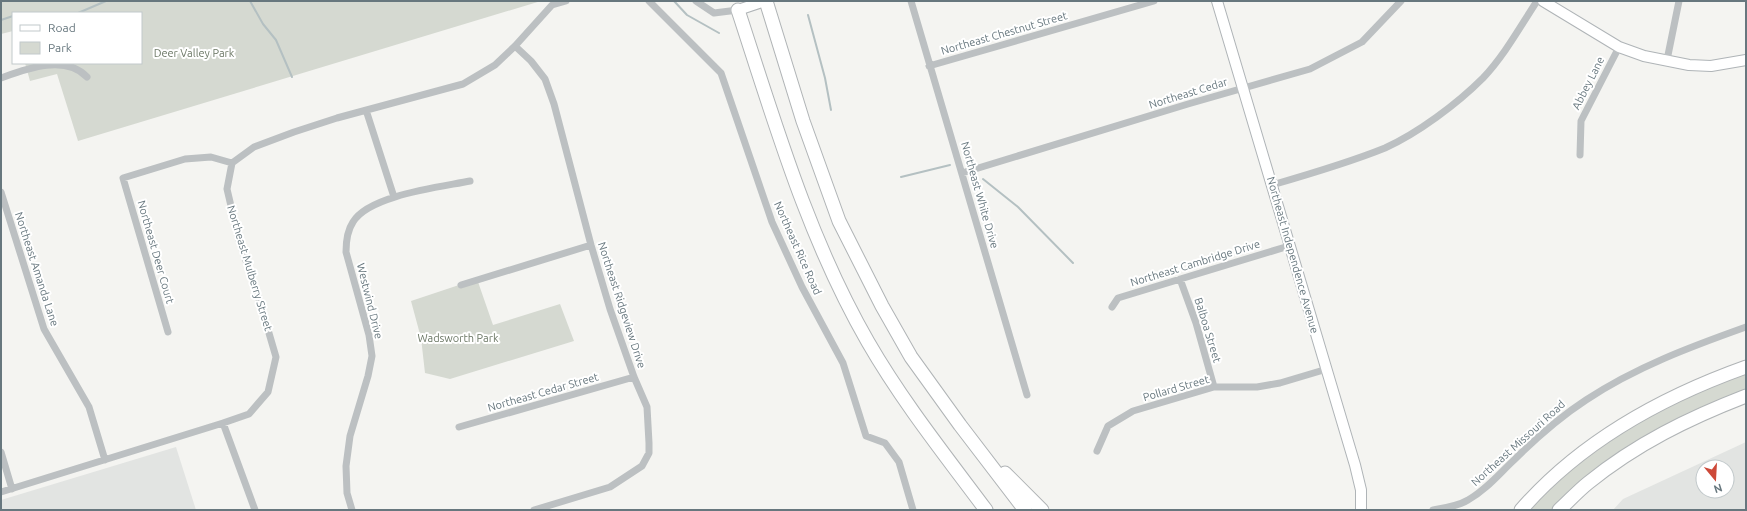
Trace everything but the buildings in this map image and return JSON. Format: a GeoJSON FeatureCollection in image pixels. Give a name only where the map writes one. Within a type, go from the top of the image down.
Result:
{"type":"FeatureCollection","features":[{"type":"Feature","properties":{"kind":"highway"},"geometry":{"type":"LineString","coordinates":[[766,1],[802,121],[839,221],[882,306],[911,357],[960,425],[1025,510]]}},
{"type":"Feature","properties":{"kind":"highway"},"geometry":{"type":"LineString","coordinates":[[738,10],[793,179],[816,238],[841,290],[868,342],[906,403],[986,510]]}},
{"type":"Feature","properties":{"kind":"highway"},"geometry":{"type":"LineString","coordinates":[[1521,510],[1559,471],[1595,442],[1667,399],[1706,381],[1746,367]]}},
{"type":"Feature","properties":{"kind":"highway"},"geometry":{"type":"LineString","coordinates":[[1559,510],[1588,483],[1624,456],[1662,433],[1703,412],[1746,396]]}},
{"type":"Feature","properties":{"kind":"highway"},"geometry":{"type":"LineString","coordinates":[[960,425],[1042,510]]}},
{"type":"Feature","properties":{"kind":"highway"},"geometry":{"type":"LineString","coordinates":[[958,472],[978,510]]}},
{"type":"Feature","properties":{"kind":"street"},"geometry":{"type":"LineString","coordinates":[[232,164],[254,147],[294,132],[366,110],[463,84],[495,65],[552,6],[566,1]]}},
{"type":"Feature","properties":{"kind":"street","name":"Northeast Rice Road"},"geometry":{"type":"LineString","coordinates":[[649,1],[721,73],[772,222],[802,287],[843,364],[866,436],[885,443],[899,462],[912,510]]}},
{"type":"Feature","properties":{"kind":"street"},"geometry":{"type":"LineString","coordinates":[[696,1],[714,13],[738,10],[766,1]]}},
{"type":"Feature","properties":{"kind":"street","name":"Northeast White Drive"},"geometry":{"type":"LineString","coordinates":[[910,1],[1027,395]]}},
{"type":"Feature","properties":{"kind":"street","name":"Northeast Chestnut Street"},"geometry":{"type":"LineString","coordinates":[[929,66],[1154,1]]}},
{"type":"Feature","properties":{"kind":"street","name":"Northeast Independence Avenue"},"geometry":{"type":"LineString","coordinates":[[1217,1],[1327,370],[1361,490],[1361,510]]}},
{"type":"Feature","properties":{"kind":"street","name":"Northeast Cedar"},"geometry":{"type":"LineString","coordinates":[[962,173],[1242,88],[1310,69],[1362,42],[1401,1]]}},
{"type":"Feature","properties":{"kind":"street"},"geometry":{"type":"LineString","coordinates":[[1272,185],[1334,168],[1386,147],[1434,120],[1483,78],[1511,42],[1537,1]]}},
{"type":"Feature","properties":{"kind":"street"},"geometry":{"type":"LineString","coordinates":[[1543,1],[1619,47],[1644,56],[1689,64],[1711,66],[1746,60]]}},
{"type":"Feature","properties":{"kind":"street"},"geometry":{"type":"LineString","coordinates":[[1667,60],[1679,1]]}},
{"type":"Feature","properties":{"kind":"street","name":"Northeast Ridgeview Drive"},"geometry":{"type":"LineString","coordinates":[[515,46],[531,61],[544,79],[554,104],[591,245],[610,309],[634,378],[647,407],[649,453],[642,466],[610,487],[534,510]]}},
{"type":"Feature","properties":{"kind":"street","name":"Abbey Lane"},"geometry":{"type":"LineString","coordinates":[[1580,155],[1581,121],[1619,47]]}},
{"type":"Feature","properties":{"kind":"street"},"geometry":{"type":"LineString","coordinates":[[1,78],[34,68],[56,65],[74,67],[87,77]]}},
{"type":"Feature","properties":{"kind":"street"},"geometry":{"type":"LineString","coordinates":[[366,110],[394,197]]}},
{"type":"Feature","properties":{"kind":"street","name":"Northeast Deer Court"},"geometry":{"type":"LineString","coordinates":[[168,332],[123,178],[185,159],[211,157],[232,164]]}},
{"type":"Feature","properties":{"kind":"street","name":"Northeast Mulberry Street"},"geometry":{"type":"LineString","coordinates":[[1,492],[249,414],[268,392],[276,357],[259,298],[239,240],[227,189],[232,164]]}},
{"type":"Feature","properties":{"kind":"street","name":"Westwind Drive"},"geometry":{"type":"LineString","coordinates":[[352,510],[347,493],[346,466],[350,436],[368,376],[372,356],[369,335],[346,252],[346,244],[353,221],[369,208],[394,197],[470,181]]}},
{"type":"Feature","properties":{"kind":"street","name":"Northeast Amanda Lane"},"geometry":{"type":"LineString","coordinates":[[1,192],[44,329],[89,407],[105,460]]}},
{"type":"Feature","properties":{"kind":"street"},"geometry":{"type":"LineString","coordinates":[[461,284],[591,245]]}},
{"type":"Feature","properties":{"kind":"street","name":"Northeast Cambridge Drive"},"geometry":{"type":"LineString","coordinates":[[1112,306],[1118,298],[1289,246]]}},
{"type":"Feature","properties":{"kind":"street","name":"Balboa Street"},"geometry":{"type":"LineString","coordinates":[[1180,279],[1196,323],[1214,387]]}},
{"type":"Feature","properties":{"kind":"street","name":"Northeast Missouri Road"},"geometry":{"type":"LineString","coordinates":[[1434,510],[1467,501],[1482,492],[1533,442],[1555,423],[1602,390],[1656,361],[1746,327]]}},
{"type":"Feature","properties":{"kind":"street","name":"Pollard Street"},"geometry":{"type":"LineString","coordinates":[[1097,451],[1108,426],[1133,411],[1214,387],[1257,387],[1327,370]]}},
{"type":"Feature","properties":{"kind":"street","name":"Northeast Cedar Street"},"geometry":{"type":"LineString","coordinates":[[459,427],[634,378]]}},
{"type":"Feature","properties":{"kind":"street"},"geometry":{"type":"LineString","coordinates":[[223,423],[255,510]]}},
{"type":"Feature","properties":{"kind":"street"},"geometry":{"type":"LineString","coordinates":[[1,452],[12,489]]}},
{"type":"Feature","properties":{"kind":"shaded area"},"geometry":{"type":"Polygon","coordinates":[[[1746,442],[1746,510],[1613,510],[1623,499],[1695,466],[1695,499],[1735,499],[1735,459],[1709,459],[1746,442]]]}},
{"type":"Feature","properties":{"kind":"shaded area"},"geometry":{"type":"Polygon","coordinates":[[[176,447],[196,510],[1,510],[1,500],[176,447]]]}},
{"type":"Feature","properties":{"kind":"green space","name":"Deer Valley Park"},"geometry":{"type":"Polygon","coordinates":[[[1,1],[541,1],[78,141],[57,74],[30,81],[25,64],[142,64],[142,12],[12,12],[12,31],[1,34],[1,1]]]}},
{"type":"Feature","properties":{"kind":"green space","name":"Wadsworth Park"},"geometry":{"type":"Polygon","coordinates":[[[477,279],[493,325],[560,304],[574,341],[450,379],[425,373],[421,338],[411,301],[477,279]]]}},
{"type":"Feature","properties":{"kind":"green space"},"geometry":{"type":"Polygon","coordinates":[[[1746,371],[1746,390],[1563,499],[1552,510],[1527,510],[1576,462],[1657,409],[1746,371]]]}},
{"type":"Feature","properties":{"kind":"waterway"},"geometry":{"type":"LineString","coordinates":[[80,12],[106,1]]}},
{"type":"Feature","properties":{"kind":"waterway"},"geometry":{"type":"LineString","coordinates":[[250,1],[263,24],[276,40],[292,77]]}},
{"type":"Feature","properties":{"kind":"waterway"},"geometry":{"type":"LineString","coordinates":[[674,1],[687,15],[719,33]]}},
{"type":"Feature","properties":{"kind":"waterway"},"geometry":{"type":"LineString","coordinates":[[808,15],[825,78],[831,110]]}},
{"type":"Feature","properties":{"kind":"waterway"},"geometry":{"type":"LineString","coordinates":[[1,20],[12,16]]}},
{"type":"Feature","properties":{"kind":"waterway"},"geometry":{"type":"LineString","coordinates":[[901,177],[950,165]]}},
{"type":"Feature","properties":{"kind":"waterway"},"geometry":{"type":"LineString","coordinates":[[983,179],[1018,207],[1073,263]]}}]}
